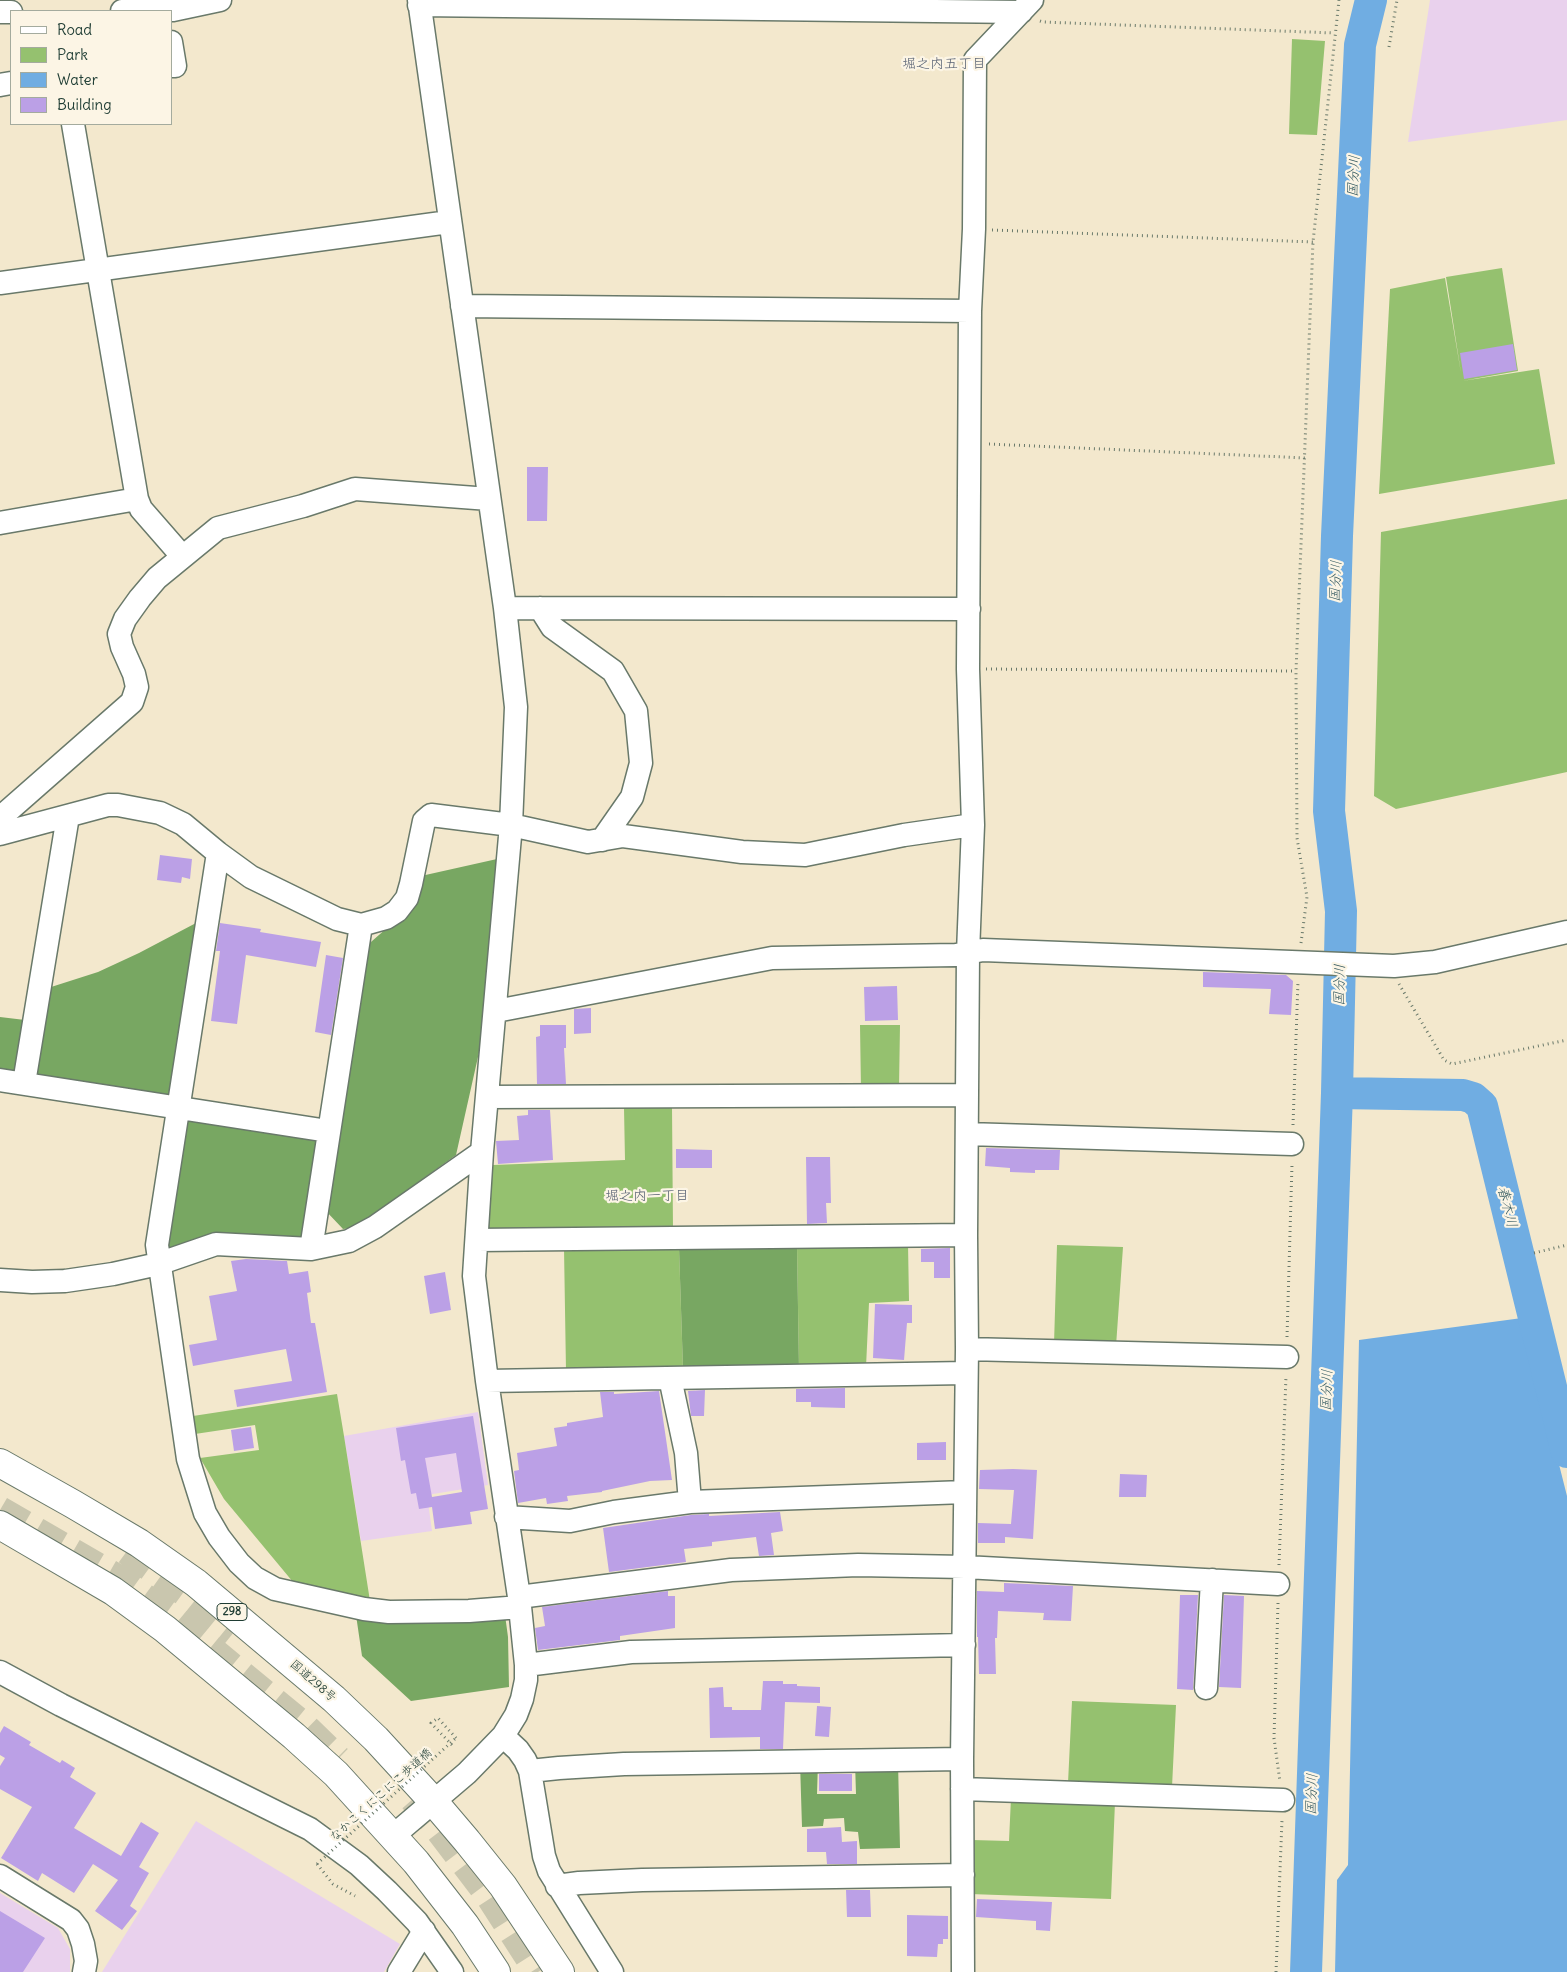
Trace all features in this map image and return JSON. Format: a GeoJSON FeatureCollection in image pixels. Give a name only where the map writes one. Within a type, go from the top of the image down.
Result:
{"type":"FeatureCollection","features":[{"type":"Feature","properties":{"kind":"highway","name":"国道298号"},"geometry":{"type":"LineString","coordinates":[[0,1464],[74,1504],[139,1543],[196,1583],[334,1699],[376,1739],[473,1848],[517,1908],[560,1972]]}},
{"type":"Feature","properties":{"kind":"highway"},"geometry":{"type":"LineString","coordinates":[[0,1525],[113,1591],[165,1629],[294,1736],[336,1774],[416,1862],[464,1925],[496,1972]]}},
{"type":"Feature","properties":{"kind":"street"},"geometry":{"type":"LineString","coordinates":[[172,10],[220,0]]}},
{"type":"Feature","properties":{"kind":"street"},"geometry":{"type":"LineString","coordinates":[[393,1836],[467,1773],[503,1736],[516,1715],[526,1680],[519,1602],[486,1381],[474,1276],[482,1152],[512,824],[516,707],[505,608],[419,3],[1027,6]]}},
{"type":"Feature","properties":{"kind":"street"},"geometry":{"type":"LineString","coordinates":[[963,1972],[962,1759],[967,1349],[968,953],[973,826],[968,669],[970,311],[974,229],[975,60],[1027,6]]}},
{"type":"Feature","properties":{"kind":"street"},"geometry":{"type":"LineString","coordinates":[[172,48],[175,66],[172,66]]}},
{"type":"Feature","properties":{"kind":"street"},"geometry":{"type":"LineString","coordinates":[[73,125],[138,499],[141,508],[182,556]]}},
{"type":"Feature","properties":{"kind":"street"},"geometry":{"type":"LineString","coordinates":[[0,283],[449,222]]}},
{"type":"Feature","properties":{"kind":"street"},"geometry":{"type":"LineString","coordinates":[[462,306],[970,311]]}},
{"type":"Feature","properties":{"kind":"street"},"geometry":{"type":"LineString","coordinates":[[2,826],[132,702],[137,687],[134,674],[124,654],[119,634],[125,619],[157,578],[218,528],[303,506],[355,489],[489,499]]}},
{"type":"Feature","properties":{"kind":"street"},"geometry":{"type":"LineString","coordinates":[[0,523],[138,499]]}},
{"type":"Feature","properties":{"kind":"street"},"geometry":{"type":"LineString","coordinates":[[505,608],[969,610]]}},
{"type":"Feature","properties":{"kind":"street"},"geometry":{"type":"LineString","coordinates":[[540,608],[552,628],[613,671],[636,711],[641,763],[632,797],[602,840]]}},
{"type":"Feature","properties":{"kind":"street"},"geometry":{"type":"LineString","coordinates":[[2,826],[68,816],[108,805],[160,813],[183,824],[251,877],[337,919],[361,925],[386,918],[397,911],[407,898],[424,821],[431,815],[512,824],[588,842],[623,836],[742,852],[805,855],[904,835],[973,826]]}},
{"type":"Feature","properties":{"kind":"street"},"geometry":{"type":"LineString","coordinates":[[24,1083],[68,816]]}},
{"type":"Feature","properties":{"kind":"street"},"geometry":{"type":"LineString","coordinates":[[218,853],[157,1245],[158,1264],[171,1332],[174,1370],[190,1467],[205,1513],[219,1537],[239,1563],[255,1578],[275,1589],[364,1609],[414,1613],[519,1602],[731,1570],[858,1565],[964,1567],[1278,1584]]}},
{"type":"Feature","properties":{"kind":"street"},"geometry":{"type":"LineString","coordinates":[[311,1248],[361,925]]}},
{"type":"Feature","properties":{"kind":"street"},"geometry":{"type":"LineString","coordinates":[[496,1011],[772,958],[956,955],[983,950],[1385,966],[1435,962],[1567,932]]}},
{"type":"Feature","properties":{"kind":"street"},"geometry":{"type":"LineString","coordinates":[[0,1080],[328,1131]]}},
{"type":"Feature","properties":{"kind":"street"},"geometry":{"type":"LineString","coordinates":[[487,1097],[968,1095]]}},
{"type":"Feature","properties":{"kind":"street"},"geometry":{"type":"LineString","coordinates":[[967,1134],[1292,1144]]}},
{"type":"Feature","properties":{"kind":"street"},"geometry":{"type":"LineString","coordinates":[[0,1280],[32,1282],[65,1281],[113,1274],[158,1264],[216,1244],[311,1248],[349,1241],[375,1227],[482,1152]]}},
{"type":"Feature","properties":{"kind":"street"},"geometry":{"type":"LineString","coordinates":[[477,1240],[966,1235]]}},
{"type":"Feature","properties":{"kind":"street"},"geometry":{"type":"LineString","coordinates":[[967,1349],[1287,1357]]}},
{"type":"Feature","properties":{"kind":"street"},"geometry":{"type":"LineString","coordinates":[[486,1381],[966,1374]]}},
{"type":"Feature","properties":{"kind":"street"},"geometry":{"type":"LineString","coordinates":[[670,1378],[686,1453],[690,1502]]}},
{"type":"Feature","properties":{"kind":"street"},"geometry":{"type":"LineString","coordinates":[[506,1517],[570,1521],[614,1512],[690,1502],[965,1492]]}},
{"type":"Feature","properties":{"kind":"street"},"geometry":{"type":"LineString","coordinates":[[1206,1688],[1212,1580]]}},
{"type":"Feature","properties":{"kind":"street"},"geometry":{"type":"LineString","coordinates":[[526,1665],[630,1652],[964,1645]]}},
{"type":"Feature","properties":{"kind":"street"},"geometry":{"type":"LineString","coordinates":[[0,1672],[61,1706],[310,1829],[366,1871],[387,1890],[424,1931],[452,1972]]}},
{"type":"Feature","properties":{"kind":"street"},"geometry":{"type":"LineString","coordinates":[[503,1736],[518,1750],[530,1771],[544,1856],[557,1886],[612,1972]]}},
{"type":"Feature","properties":{"kind":"street"},"geometry":{"type":"LineString","coordinates":[[530,1771],[624,1764],[962,1759]]}},
{"type":"Feature","properties":{"kind":"street"},"geometry":{"type":"LineString","coordinates":[[962,1789],[1283,1800]]}},
{"type":"Feature","properties":{"kind":"street"},"geometry":{"type":"LineString","coordinates":[[557,1886],[642,1880],[963,1875]]}},
{"type":"Feature","properties":{"kind":"street"},"geometry":{"type":"LineString","coordinates":[[0,1876],[71,1920],[78,1929],[83,1944],[86,1961],[84,1972]]}},
{"type":"Feature","properties":{"kind":"street"},"geometry":{"type":"LineString","coordinates":[[517,1908],[540,1920],[575,1972]]}},
{"type":"Feature","properties":{"kind":"street"},"geometry":{"type":"LineString","coordinates":[[399,1972],[424,1931]]}},
{"type":"Feature","properties":{"kind":"path"},"geometry":{"type":"LineString","coordinates":[[1276,1972],[1283,1800],[1274,1738],[1278,1584],[1287,1357],[1292,1144],[1301,963],[1307,897],[1297,838],[1296,671],[1306,458],[1313,242],[1339,0]]}},
{"type":"Feature","properties":{"kind":"path"},"geometry":{"type":"LineString","coordinates":[[1389,47],[1397,0]]}},
{"type":"Feature","properties":{"kind":"path"},"geometry":{"type":"LineString","coordinates":[[1027,6],[1043,22],[1334,33]]}},
{"type":"Feature","properties":{"kind":"path"},"geometry":{"type":"LineString","coordinates":[[974,229],[1313,242]]}},
{"type":"Feature","properties":{"kind":"path"},"geometry":{"type":"LineString","coordinates":[[970,443],[1306,458]]}},
{"type":"Feature","properties":{"kind":"path"},"geometry":{"type":"LineString","coordinates":[[968,669],[1296,671]]}},
{"type":"Feature","properties":{"kind":"path"},"geometry":{"type":"LineString","coordinates":[[1385,966],[1393,974],[1444,1060],[1452,1064],[1567,1040]]}},
{"type":"Feature","properties":{"kind":"path"},"geometry":{"type":"LineString","coordinates":[[1534,1253],[1567,1245]]}},
{"type":"Feature","properties":{"kind":"path","name":"なかこくにこにこ歩道橋"},"geometry":{"type":"LineString","coordinates":[[356,1896],[333,1884],[317,1864],[456,1738],[438,1718],[431,1723],[452,1745]]}},
{"type":"Feature","properties":{"kind":"shaded area"},"geometry":{"type":"Polygon","coordinates":[[[1430,0],[1567,0],[1567,120],[1408,142],[1430,0]]]}},
{"type":"Feature","properties":{"kind":"shaded area"},"geometry":{"type":"Polygon","coordinates":[[[478,1412],[488,1485],[427,1495],[432,1531],[361,1541],[344,1436],[478,1412]]]}},
{"type":"Feature","properties":{"kind":"shaded area"},"geometry":{"type":"Polygon","coordinates":[[[196,1821],[400,1944],[384,1972],[102,1972],[196,1821]]]}},
{"type":"Feature","properties":{"kind":"shaded area"},"geometry":{"type":"Polygon","coordinates":[[[0,1893],[58,1928],[70,1949],[70,1972],[0,1972],[0,1893]]]}},
{"type":"Feature","properties":{"kind":"green space"},"geometry":{"type":"Polygon","coordinates":[[[1292,39],[1325,41],[1317,135],[1289,134],[1292,39]]]}},
{"type":"Feature","properties":{"kind":"green space"},"geometry":{"type":"Polygon","coordinates":[[[1502,268],[1518,371],[1462,381],[1539,369],[1555,464],[1379,494],[1390,289],[1445,278],[1461,373],[1446,277],[1502,268]]]}},
{"type":"Feature","properties":{"kind":"green space"},"geometry":{"type":"Polygon","coordinates":[[[1567,499],[1567,772],[1396,809],[1374,796],[1381,532],[1567,499]]]}},
{"type":"Feature","properties":{"kind":"green space"},"geometry":{"type":"Polygon","coordinates":[[[497,859],[480,1048],[456,1155],[370,1217],[353,1228],[343,1229],[325,1210],[364,948],[410,908],[421,876],[497,859]]]}},
{"type":"Feature","properties":{"kind":"green space"},"geometry":{"type":"Polygon","coordinates":[[[196,923],[170,1095],[164,1099],[38,1080],[35,1072],[48,988],[98,972],[196,923]]]}},
{"type":"Feature","properties":{"kind":"green space"},"geometry":{"type":"Polygon","coordinates":[[[0,1017],[25,1020],[15,1072],[0,1072],[0,1017]]]}},
{"type":"Feature","properties":{"kind":"green space"},"geometry":{"type":"Polygon","coordinates":[[[860,1025],[900,1025],[899,1087],[861,1089],[860,1025]]]}},
{"type":"Feature","properties":{"kind":"green space"},"geometry":{"type":"Polygon","coordinates":[[[672,1107],[673,1230],[496,1234],[488,1228],[493,1165],[625,1160],[624,1108],[672,1107]]]}},
{"type":"Feature","properties":{"kind":"green space"},"geometry":{"type":"Polygon","coordinates":[[[182,1119],[318,1140],[305,1234],[297,1239],[171,1249],[166,1247],[182,1119]]]}},
{"type":"Feature","properties":{"kind":"green space"},"geometry":{"type":"Polygon","coordinates":[[[908,1244],[909,1301],[869,1303],[866,1367],[799,1369],[797,1245],[908,1244]]]}},
{"type":"Feature","properties":{"kind":"green space"},"geometry":{"type":"Polygon","coordinates":[[[797,1245],[799,1369],[683,1369],[679,1248],[797,1245]]]}},
{"type":"Feature","properties":{"kind":"green space"},"geometry":{"type":"Polygon","coordinates":[[[1057,1245],[1123,1247],[1116,1346],[1054,1344],[1057,1245]]]}},
{"type":"Feature","properties":{"kind":"green space"},"geometry":{"type":"Polygon","coordinates":[[[564,1248],[679,1248],[683,1369],[566,1371],[564,1248]]]}},
{"type":"Feature","properties":{"kind":"green space"},"geometry":{"type":"Polygon","coordinates":[[[337,1394],[370,1601],[293,1582],[224,1499],[200,1458],[259,1450],[255,1425],[195,1434],[193,1416],[337,1394]]]}},
{"type":"Feature","properties":{"kind":"green space"},"geometry":{"type":"Polygon","coordinates":[[[356,1615],[505,1615],[508,1637],[509,1687],[411,1701],[362,1656],[356,1615]]]}},
{"type":"Feature","properties":{"kind":"green space"},"geometry":{"type":"Polygon","coordinates":[[[1072,1701],[1176,1705],[1172,1787],[1068,1783],[1072,1701]]]}},
{"type":"Feature","properties":{"kind":"green space"},"geometry":{"type":"Polygon","coordinates":[[[800,1762],[818,1762],[817,1794],[856,1794],[855,1762],[898,1762],[900,1848],[860,1849],[858,1832],[845,1831],[844,1818],[824,1819],[823,1826],[802,1827],[800,1762]]]}},
{"type":"Feature","properties":{"kind":"green space"},"geometry":{"type":"Polygon","coordinates":[[[1011,1798],[1115,1802],[1111,1899],[970,1894],[972,1840],[1009,1841],[1011,1798]]]}},
{"type":"Feature","properties":{"kind":"water"},"geometry":{"type":"Polygon","coordinates":[[[1522,1318],[1567,1496],[1567,1972],[1335,1972],[1337,1880],[1348,1865],[1359,1340],[1522,1318]]]}},
{"type":"Feature","properties":{"kind":"building"},"geometry":{"type":"Polygon","coordinates":[[[1513,344],[1517,370],[1464,379],[1460,353],[1513,344]]]}},
{"type":"Feature","properties":{"kind":"building"},"geometry":{"type":"Polygon","coordinates":[[[527,467],[548,467],[547,521],[527,521],[527,467]]]}},
{"type":"Feature","properties":{"kind":"building"},"geometry":{"type":"Polygon","coordinates":[[[160,855],[192,859],[190,879],[182,877],[181,883],[157,880],[160,855]]]}},
{"type":"Feature","properties":{"kind":"building"},"geometry":{"type":"Polygon","coordinates":[[[220,923],[261,929],[260,932],[321,942],[316,967],[246,955],[237,1024],[211,1021],[220,951],[216,951],[220,923]]]}},
{"type":"Feature","properties":{"kind":"building"},"geometry":{"type":"Polygon","coordinates":[[[326,955],[343,958],[331,1035],[315,1032],[326,955]]]}},
{"type":"Feature","properties":{"kind":"building"},"geometry":{"type":"Polygon","coordinates":[[[1203,972],[1286,975],[1293,981],[1291,1015],[1269,1014],[1271,989],[1203,987],[1203,972]]]}},
{"type":"Feature","properties":{"kind":"building"},"geometry":{"type":"Polygon","coordinates":[[[897,986],[898,1020],[865,1021],[864,987],[897,986]]]}},
{"type":"Feature","properties":{"kind":"building"},"geometry":{"type":"Polygon","coordinates":[[[591,1008],[591,1033],[574,1034],[574,1009],[591,1008]]]}},
{"type":"Feature","properties":{"kind":"building"},"geometry":{"type":"Polygon","coordinates":[[[540,1025],[566,1025],[566,1048],[564,1048],[566,1084],[537,1084],[536,1037],[540,1036],[540,1025]]]}},
{"type":"Feature","properties":{"kind":"building"},"geometry":{"type":"Polygon","coordinates":[[[528,1110],[550,1110],[553,1160],[498,1164],[496,1141],[519,1140],[517,1116],[528,1115],[528,1110]]]}},
{"type":"Feature","properties":{"kind":"building"},"geometry":{"type":"Polygon","coordinates":[[[986,1148],[1060,1150],[1059,1170],[1035,1170],[1035,1173],[1010,1172],[1010,1168],[985,1166],[986,1148]]]}},
{"type":"Feature","properties":{"kind":"building"},"geometry":{"type":"Polygon","coordinates":[[[676,1149],[712,1150],[712,1168],[676,1168],[676,1149]]]}},
{"type":"Feature","properties":{"kind":"building"},"geometry":{"type":"Polygon","coordinates":[[[806,1157],[830,1157],[831,1203],[826,1203],[827,1223],[807,1224],[806,1157]]]}},
{"type":"Feature","properties":{"kind":"building"},"geometry":{"type":"Polygon","coordinates":[[[950,1248],[950,1278],[934,1278],[934,1262],[921,1262],[921,1249],[950,1248]]]}},
{"type":"Feature","properties":{"kind":"building"},"geometry":{"type":"Polygon","coordinates":[[[246,1259],[287,1261],[289,1274],[308,1271],[311,1292],[307,1293],[311,1323],[315,1323],[327,1392],[237,1407],[234,1390],[292,1381],[286,1349],[193,1366],[189,1345],[217,1340],[209,1296],[237,1291],[231,1261],[246,1259]]]}},
{"type":"Feature","properties":{"kind":"building"},"geometry":{"type":"Polygon","coordinates":[[[445,1272],[451,1310],[430,1314],[424,1276],[445,1272]]]}},
{"type":"Feature","properties":{"kind":"building"},"geometry":{"type":"Polygon","coordinates":[[[875,1304],[912,1305],[912,1323],[907,1323],[904,1360],[873,1358],[875,1304]]]}},
{"type":"Feature","properties":{"kind":"building"},"geometry":{"type":"Polygon","coordinates":[[[845,1388],[845,1408],[811,1407],[811,1402],[796,1402],[796,1389],[845,1388]]]}},
{"type":"Feature","properties":{"kind":"building"},"geometry":{"type":"Polygon","coordinates":[[[705,1390],[704,1416],[691,1416],[688,1391],[705,1390]]]}},
{"type":"Feature","properties":{"kind":"building"},"geometry":{"type":"Polygon","coordinates":[[[659,1391],[672,1480],[650,1481],[602,1492],[567,1496],[568,1501],[547,1504],[546,1498],[518,1503],[514,1471],[519,1470],[517,1453],[557,1446],[554,1428],[567,1426],[567,1423],[603,1417],[600,1392],[614,1392],[614,1394],[659,1391]]]}},
{"type":"Feature","properties":{"kind":"building"},"geometry":{"type":"Polygon","coordinates":[[[473,1416],[488,1509],[470,1512],[472,1524],[435,1529],[432,1507],[419,1509],[416,1493],[411,1494],[405,1460],[401,1461],[396,1428],[473,1416]],[[456,1453],[425,1458],[432,1497],[462,1492],[456,1453]]]}},
{"type":"Feature","properties":{"kind":"building"},"geometry":{"type":"Polygon","coordinates":[[[251,1427],[254,1448],[234,1451],[231,1430],[251,1427]]]}},
{"type":"Feature","properties":{"kind":"building"},"geometry":{"type":"Polygon","coordinates":[[[946,1442],[946,1460],[917,1460],[917,1443],[946,1442]]]}},
{"type":"Feature","properties":{"kind":"building"},"geometry":{"type":"Polygon","coordinates":[[[980,1470],[1037,1470],[1033,1539],[1005,1537],[1005,1543],[978,1543],[978,1523],[1011,1524],[1014,1490],[979,1489],[980,1470]]]}},
{"type":"Feature","properties":{"kind":"building"},"geometry":{"type":"Polygon","coordinates":[[[1120,1474],[1147,1475],[1146,1497],[1119,1497],[1120,1474]]]}},
{"type":"Feature","properties":{"kind":"building"},"geometry":{"type":"Polygon","coordinates":[[[780,1512],[783,1531],[771,1533],[774,1555],[759,1556],[756,1537],[712,1542],[712,1546],[684,1549],[686,1562],[609,1572],[603,1528],[691,1515],[709,1514],[709,1516],[780,1512]]]}},
{"type":"Feature","properties":{"kind":"building"},"geometry":{"type":"Polygon","coordinates":[[[1004,1583],[1073,1586],[1071,1621],[1043,1620],[1044,1613],[998,1611],[997,1638],[995,1638],[996,1674],[979,1674],[977,1591],[1004,1592],[1004,1583]]]}},
{"type":"Feature","properties":{"kind":"building"},"geometry":{"type":"Polygon","coordinates":[[[668,1591],[668,1596],[675,1596],[675,1628],[620,1636],[620,1640],[538,1650],[535,1628],[545,1626],[542,1607],[668,1591]]]}},
{"type":"Feature","properties":{"kind":"building"},"geometry":{"type":"Polygon","coordinates":[[[1180,1595],[1198,1595],[1193,1690],[1177,1689],[1180,1595]]]}},
{"type":"Feature","properties":{"kind":"building"},"geometry":{"type":"Polygon","coordinates":[[[1224,1595],[1244,1596],[1241,1688],[1219,1687],[1224,1595]]]}},
{"type":"Feature","properties":{"kind":"building"},"geometry":{"type":"Polygon","coordinates":[[[763,1681],[783,1681],[783,1684],[820,1687],[820,1703],[785,1702],[783,1749],[760,1749],[760,1737],[710,1738],[709,1688],[723,1687],[724,1707],[732,1707],[732,1710],[761,1710],[763,1681]]]}},
{"type":"Feature","properties":{"kind":"building"},"geometry":{"type":"Polygon","coordinates":[[[817,1706],[831,1707],[829,1737],[815,1736],[817,1706]]]}},
{"type":"Feature","properties":{"kind":"building"},"geometry":{"type":"Polygon","coordinates":[[[4,1726],[31,1742],[29,1745],[60,1763],[62,1760],[75,1768],[70,1777],[96,1793],[74,1828],[121,1856],[141,1822],[159,1833],[139,1867],[149,1873],[130,1906],[137,1911],[122,1930],[95,1911],[118,1880],[93,1864],[74,1893],[42,1873],[38,1881],[1,1858],[32,1807],[0,1789],[0,1766],[5,1758],[0,1755],[0,1733],[4,1726]]]}},
{"type":"Feature","properties":{"kind":"building"},"geometry":{"type":"Polygon","coordinates":[[[819,1774],[852,1774],[852,1791],[819,1791],[819,1774]]]}},
{"type":"Feature","properties":{"kind":"building"},"geometry":{"type":"Polygon","coordinates":[[[841,1827],[842,1842],[857,1841],[857,1864],[827,1864],[826,1852],[807,1852],[807,1829],[841,1827]]]}},
{"type":"Feature","properties":{"kind":"building"},"geometry":{"type":"Polygon","coordinates":[[[846,1890],[870,1890],[871,1917],[847,1917],[846,1890]]]}},
{"type":"Feature","properties":{"kind":"building"},"geometry":{"type":"Polygon","coordinates":[[[977,1899],[1052,1902],[1050,1931],[1036,1930],[1036,1921],[976,1917],[977,1899]]]}},
{"type":"Feature","properties":{"kind":"building"},"geometry":{"type":"Polygon","coordinates":[[[0,1911],[45,1938],[23,1972],[0,1972],[0,1911]]]}},
{"type":"Feature","properties":{"kind":"building"},"geometry":{"type":"Polygon","coordinates":[[[907,1915],[948,1916],[948,1939],[943,1939],[943,1944],[938,1944],[937,1957],[907,1956],[907,1915]]]}},
{"type":"Feature","properties":{"kind":"waterway","name":"国分川"},"geometry":{"type":"LineString","coordinates":[[1306,1972],[1337,1093],[1341,911],[1329,811],[1337,536],[1360,45],[1371,0]]}},
{"type":"Feature","properties":{"kind":"waterway","name":"春木川"},"geometry":{"type":"LineString","coordinates":[[1337,1093],[1463,1095],[1473,1098],[1482,1106],[1567,1452]]}},
{"type":"Feature","properties":{"kind":"tunnel"},"geometry":{"type":"LineString","coordinates":[[0,1510],[119,1579],[173,1618],[303,1725],[338,1759]]}},
{"type":"Feature","properties":{"kind":"tunnel"},"geometry":{"type":"LineString","coordinates":[[127,1551],[188,1595],[234,1632]]}},
{"type":"Feature","properties":{"kind":"tunnel"},"geometry":{"type":"LineString","coordinates":[[413,1799],[433,1822],[490,1897],[538,1972]]}},
{"type":"Feature","properties":{"kind":"district","name":"堀之内五丁目"},"geometry":{"type":"Point","coordinates":[944,64]}},
{"type":"Feature","properties":{"kind":"district","name":"堀之内一丁目"},"geometry":{"type":"Point","coordinates":[647,1196]}}]}
